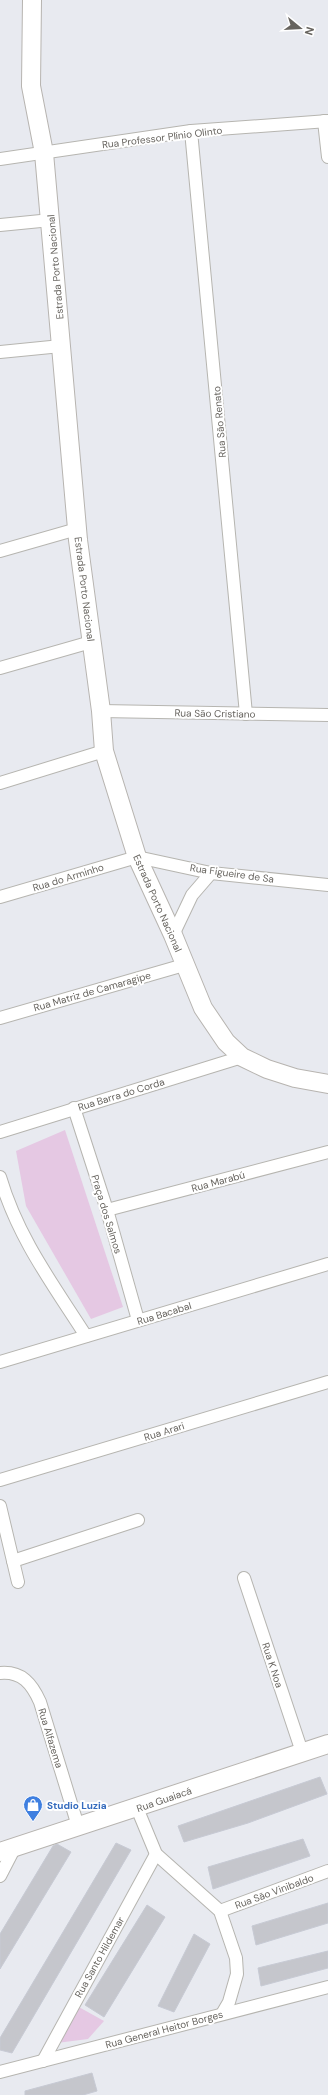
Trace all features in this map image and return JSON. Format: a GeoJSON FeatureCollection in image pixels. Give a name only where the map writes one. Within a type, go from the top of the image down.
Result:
{"type":"FeatureCollection","features":[{"type":"Feature","properties":{"kind":"street","name":"Estrada Porto Nacional"},"geometry":{"type":"LineString","coordinates":[[35,0],[31,86],[44,153],[78,529],[91,642],[101,710],[104,751],[137,857],[173,935],[184,965],[203,1008],[226,1042],[242,1057],[267,1069],[295,1078],[328,1084]]}},
{"type":"Feature","properties":{"kind":"street","name":"Rua Professor Plínio Olinto"},"geometry":{"type":"LineString","coordinates":[[0,159],[191,131],[326,121]]}},
{"type":"Feature","properties":{"kind":"street"},"geometry":{"type":"LineString","coordinates":[[326,121],[328,157]]}},
{"type":"Feature","properties":{"kind":"street","name":"Rua São Renato"},"geometry":{"type":"LineString","coordinates":[[191,131],[246,714]]}},
{"type":"Feature","properties":{"kind":"street"},"geometry":{"type":"LineString","coordinates":[[0,225],[51,220]]}},
{"type":"Feature","properties":{"kind":"street"},"geometry":{"type":"LineString","coordinates":[[0,352],[62,346]]}},
{"type":"Feature","properties":{"kind":"street"},"geometry":{"type":"LineString","coordinates":[[0,551],[78,529]]}},
{"type":"Feature","properties":{"kind":"street"},"geometry":{"type":"LineString","coordinates":[[0,668],[91,642]]}},
{"type":"Feature","properties":{"kind":"street","name":"Rua São Cristiano"},"geometry":{"type":"LineString","coordinates":[[101,710],[328,715]]}},
{"type":"Feature","properties":{"kind":"street"},"geometry":{"type":"LineString","coordinates":[[0,783],[104,751]]}},
{"type":"Feature","properties":{"kind":"street","name":"Rua Figueire de Sa"},"geometry":{"type":"LineString","coordinates":[[137,857],[211,872],[328,885]]}},
{"type":"Feature","properties":{"kind":"street","name":"Rua do Arminho"},"geometry":{"type":"LineString","coordinates":[[0,897],[137,857]]}},
{"type":"Feature","properties":{"kind":"street"},"geometry":{"type":"LineString","coordinates":[[173,935],[192,895],[211,872]]}},
{"type":"Feature","properties":{"kind":"street","name":"Rua Matriz de Camaragipe"},"geometry":{"type":"LineString","coordinates":[[0,1018],[184,965]]}},
{"type":"Feature","properties":{"kind":"street","name":"Rua Barra do Corda"},"geometry":{"type":"LineString","coordinates":[[0,1132],[242,1057]]}},
{"type":"Feature","properties":{"kind":"street","name":"Praça dos Salmos"},"geometry":{"type":"LineString","coordinates":[[74,1108],[107,1210],[138,1320]]}},
{"type":"Feature","properties":{"kind":"street","name":"Rua Marabú"},"geometry":{"type":"LineString","coordinates":[[107,1210],[328,1152]]}},
{"type":"Feature","properties":{"kind":"street"},"geometry":{"type":"LineString","coordinates":[[0,1176],[9,1206],[24,1240],[86,1336]]}},
{"type":"Feature","properties":{"kind":"street","name":"Rua Bacabal"},"geometry":{"type":"LineString","coordinates":[[0,1362],[328,1264]]}},
{"type":"Feature","properties":{"kind":"street","name":"Rua Arari"},"geometry":{"type":"LineString","coordinates":[[0,1480],[328,1382]]}},
{"type":"Feature","properties":{"kind":"street"},"geometry":{"type":"LineString","coordinates":[[0,1506],[18,1582]]}},
{"type":"Feature","properties":{"kind":"street"},"geometry":{"type":"LineString","coordinates":[[13,1561],[138,1520]]}},
{"type":"Feature","properties":{"kind":"street","name":"Rua K Noa"},"geometry":{"type":"LineString","coordinates":[[244,1578],[302,1752]]}},
{"type":"Feature","properties":{"kind":"street","name":"Rua Alfazema"},"geometry":{"type":"LineString","coordinates":[[0,1673],[20,1676],[32,1686],[40,1702],[78,1826]]}},
{"type":"Feature","properties":{"kind":"street","name":"Rua Guaiacá"},"geometry":{"type":"LineString","coordinates":[[8,1850],[78,1826],[138,1808],[302,1752],[327,1748]]}},
{"type":"Feature","properties":{"kind":"street"},"geometry":{"type":"LineString","coordinates":[[138,1808],[156,1854],[220,1911],[236,1958],[237,1974],[229,2002],[222,2014]]}},
{"type":"Feature","properties":{"kind":"street"},"geometry":{"type":"LineString","coordinates":[[0,1876],[8,1850]]}},
{"type":"Feature","properties":{"kind":"street","name":"Rua Santo Hildemar"},"geometry":{"type":"LineString","coordinates":[[43,2061],[156,1854]]}},
{"type":"Feature","properties":{"kind":"street","name":"Rua São Vinibaldo"},"geometry":{"type":"LineString","coordinates":[[220,1911],[328,1871]]}},
{"type":"Feature","properties":{"kind":"street","name":"Rua General Heitor Borges"},"geometry":{"type":"LineString","coordinates":[[0,2072],[328,1988]]}},
{"type":"Feature","properties":{"kind":"shaded area"},"geometry":{"type":"Polygon","coordinates":[[[65,1130],[123,1307],[91,1319],[26,1206],[16,1151],[65,1130]]]}},
{"type":"Feature","properties":{"kind":"shaded area"},"geometry":{"type":"Polygon","coordinates":[[[77,2006],[104,2021],[88,2039],[57,2043],[77,2006]]]}},
{"type":"Feature","properties":{"kind":"building"},"geometry":{"type":"Polygon","coordinates":[[[320,1777],[327,1794],[248,1823],[184,1842],[178,1826],[320,1777]]]}},
{"type":"Feature","properties":{"kind":"building"},"geometry":{"type":"Polygon","coordinates":[[[303,1839],[310,1856],[213,1889],[208,1867],[303,1839]]]}},
{"type":"Feature","properties":{"kind":"building"},"geometry":{"type":"Polygon","coordinates":[[[116,1843],[131,1850],[12,2053],[0,2050],[0,2038],[116,1843]]]}},
{"type":"Feature","properties":{"kind":"building"},"geometry":{"type":"Polygon","coordinates":[[[57,1844],[71,1852],[0,1969],[0,1934],[53,1846],[57,1844]]]}},
{"type":"Feature","properties":{"kind":"building"},"geometry":{"type":"Polygon","coordinates":[[[328,1903],[328,1923],[256,1945],[252,1926],[328,1903]]]}},
{"type":"Feature","properties":{"kind":"building"},"geometry":{"type":"Polygon","coordinates":[[[147,1905],[165,1917],[104,2017],[85,2005],[147,1905]]]}},
{"type":"Feature","properties":{"kind":"building"},"geometry":{"type":"Polygon","coordinates":[[[194,1934],[210,1944],[174,2012],[158,2006],[194,1934]]]}},
{"type":"Feature","properties":{"kind":"building"},"geometry":{"type":"Polygon","coordinates":[[[328,1951],[328,1968],[261,1986],[258,1968],[328,1951]]]}},
{"type":"Feature","properties":{"kind":"building"},"geometry":{"type":"Polygon","coordinates":[[[92,2073],[97,2091],[83,2095],[25,2095],[25,2091],[92,2073]]]}},
{"type":"Feature","properties":{"kind":"place","name":"Studio Luzia"},"geometry":{"type":"Point","coordinates":[33,1822]}}]}
